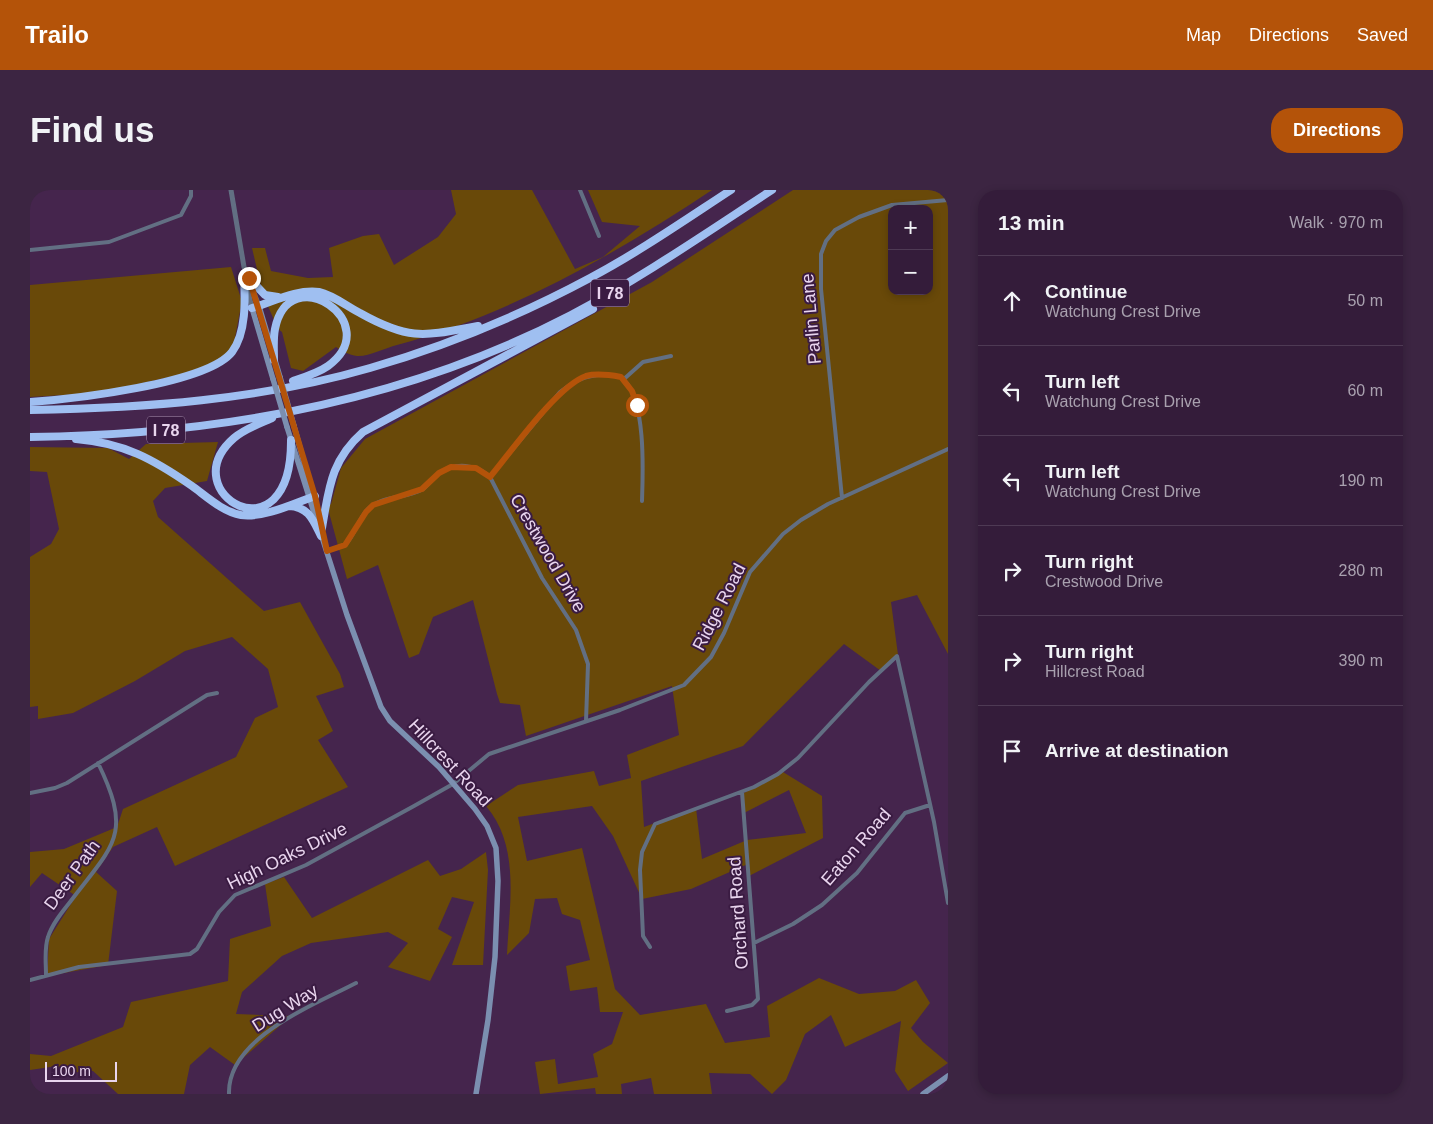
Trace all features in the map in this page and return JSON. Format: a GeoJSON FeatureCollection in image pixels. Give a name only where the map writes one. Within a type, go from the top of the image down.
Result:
{"type":"FeatureCollection","features":[{"type":"Feature","properties":{"kind":"highway","name":"I 78"},"geometry":{"type":"LineString","coordinates":[[30,410],[141,406],[214,399],[268,390],[370,368],[434,347],[494,323],[591,278],[731,190]]}},
{"type":"Feature","properties":{"kind":"highway","name":"I 78"},"geometry":{"type":"LineString","coordinates":[[30,437],[218,425],[372,394],[466,362],[571,315],[676,254],[772,190]]}},
{"type":"Feature","properties":{"kind":"highway"},"geometry":{"type":"LineString","coordinates":[[322,532],[328,490],[336,466],[347,448],[363,432],[603,303],[629,288],[676,254]]}},
{"type":"Feature","properties":{"kind":"highway"},"geometry":{"type":"LineString","coordinates":[[246,273],[265,295],[285,297]]}},
{"type":"Feature","properties":{"kind":"highway"},"geometry":{"type":"LineString","coordinates":[[30,402],[82,397],[141,387],[204,371],[220,364],[232,351],[240,336],[246,273]]}},
{"type":"Feature","properties":{"kind":"highway"},"geometry":{"type":"LineString","coordinates":[[255,307],[285,297],[308,292],[319,292],[379,324],[408,333],[446,334],[494,323]]}},
{"type":"Feature","properties":{"kind":"highway"},"geometry":{"type":"LineString","coordinates":[[268,390],[310,376],[329,366],[338,356],[344,346],[346,330],[338,310],[324,300],[317,298],[300,299],[285,308],[278,317],[275,330],[274,360]]}},
{"type":"Feature","properties":{"kind":"highway"},"geometry":{"type":"LineString","coordinates":[[280,414],[241,433],[221,453],[217,464],[216,477],[225,498],[247,508],[262,506],[272,500],[286,483],[291,459],[291,440]]}},
{"type":"Feature","properties":{"kind":"highway"},"geometry":{"type":"LineString","coordinates":[[52,437],[103,442],[130,449],[150,458],[217,504],[239,515],[260,514],[311,497]]}},
{"type":"Feature","properties":{"kind":"highway"},"geometry":{"type":"LineString","coordinates":[[287,506],[297,506],[309,513],[322,532]]}},
{"type":"Feature","properties":{"kind":"main road","name":"Hillcrest Road"},"geometry":{"type":"LineString","coordinates":[[255,307],[274,360],[276,378]]}},
{"type":"Feature","properties":{"kind":"main road","name":"Hillcrest Road"},"geometry":{"type":"LineString","coordinates":[[255,307],[347,615],[381,707],[390,721],[453,784],[487,826],[497,856],[495,957],[488,1020],[476,1094]]}},
{"type":"Feature","properties":{"kind":"main road","name":"Hillcrest Road"},"geometry":{"type":"LineString","coordinates":[[291,426],[291,440],[311,497]]}},
{"type":"Feature","properties":{"kind":"main road"},"geometry":{"type":"LineString","coordinates":[[923,1094],[948,1076]]}},
{"type":"Feature","properties":{"kind":"street"},"geometry":{"type":"LineString","coordinates":[[30,250],[109,242],[148,228],[181,215],[191,196],[190,190]]}},
{"type":"Feature","properties":{"kind":"street","name":"Hillcrest Road"},"geometry":{"type":"LineString","coordinates":[[231,190],[246,273],[255,307]]}},
{"type":"Feature","properties":{"kind":"street"},"geometry":{"type":"LineString","coordinates":[[580,190],[598,236]]}},
{"type":"Feature","properties":{"kind":"street","name":"Parlin Lane"},"geometry":{"type":"LineString","coordinates":[[842,498],[821,289],[821,254],[828,237],[835,230],[859,217],[892,205],[948,200]]}},
{"type":"Feature","properties":{"kind":"street"},"geometry":{"type":"LineString","coordinates":[[624,379],[643,362],[671,356]]}},
{"type":"Feature","properties":{"kind":"street"},"geometry":{"type":"LineString","coordinates":[[327,551],[345,545],[366,512],[373,505],[422,489],[439,473],[451,467],[476,468],[490,477],[560,392],[571,384],[593,375],[613,375],[624,379],[634,395],[638,413],[643,484],[642,501]]}},
{"type":"Feature","properties":{"kind":"street","name":"Ridge Road"},"geometry":{"type":"LineString","coordinates":[[453,784],[489,754],[666,693],[691,680],[702,669],[718,646],[746,579],[764,554],[783,534],[801,520],[842,498],[948,449]]}},
{"type":"Feature","properties":{"kind":"street","name":"Crestwood Drive"},"geometry":{"type":"LineString","coordinates":[[490,477],[542,578],[576,630],[588,664],[586,721]]}},
{"type":"Feature","properties":{"kind":"street"},"geometry":{"type":"LineString","coordinates":[[650,947],[642,936],[640,870],[642,852],[655,824],[742,792],[788,767],[869,682],[897,656],[930,805],[948,903]]}},
{"type":"Feature","properties":{"kind":"street"},"geometry":{"type":"LineString","coordinates":[[30,793],[61,785],[207,696],[217,693]]}},
{"type":"Feature","properties":{"kind":"street","name":"Deer Path"},"geometry":{"type":"LineString","coordinates":[[46,975],[48,935],[56,920],[88,880],[114,839],[115,802],[98,763]]}},
{"type":"Feature","properties":{"kind":"street","name":"High Oaks Drive"},"geometry":{"type":"LineString","coordinates":[[30,980],[79,967],[190,954],[197,949],[226,902],[235,895],[306,865],[453,784]]}},
{"type":"Feature","properties":{"kind":"street","name":"Orchard Road"},"geometry":{"type":"LineString","coordinates":[[727,1011],[752,1005],[758,999],[742,792]]}},
{"type":"Feature","properties":{"kind":"street","name":"Eaton Road"},"geometry":{"type":"LineString","coordinates":[[754,943],[793,924],[822,905],[857,873],[905,813],[930,805]]}},
{"type":"Feature","properties":{"kind":"street","name":"Dug Way"},"geometry":{"type":"LineString","coordinates":[[229,1094],[233,1069],[242,1056],[263,1036],[280,1023],[356,983]]}},
{"type":"Feature","properties":{"kind":"shaded area"},"geometry":{"type":"Polygon","coordinates":[[[451,190],[532,190],[575,269],[601,258],[521,299],[481,317],[439,332],[366,355],[351,355],[336,347],[303,371],[291,368],[282,332],[278,329],[263,295],[252,248],[265,248],[271,271],[308,278],[333,277],[329,248],[363,236],[379,234],[394,265],[438,237],[456,214],[451,190]]]}},
{"type":"Feature","properties":{"kind":"shaded area"},"geometry":{"type":"Polygon","coordinates":[[[588,190],[712,190],[604,256],[640,226],[602,222],[588,190]]]}},
{"type":"Feature","properties":{"kind":"shaded area"},"geometry":{"type":"Polygon","coordinates":[[[793,190],[948,190],[948,654],[917,595],[891,602],[898,655],[881,671],[844,644],[743,746],[641,781],[644,827],[696,808],[702,859],[747,840],[806,833],[789,790],[744,813],[744,793],[783,772],[822,796],[823,838],[749,876],[748,864],[691,889],[642,899],[613,836],[592,806],[518,817],[527,861],[582,848],[615,989],[640,1015],[706,1004],[725,1043],[770,1037],[767,1006],[819,978],[859,994],[895,991],[916,980],[930,1003],[911,1028],[923,1042],[948,1063],[908,1091],[895,1071],[901,1021],[845,1047],[831,1015],[805,1034],[786,1080],[772,1094],[750,1074],[709,1073],[712,1094],[654,1094],[651,1078],[621,1084],[622,1094],[596,1094],[595,1088],[540,1094],[535,1062],[555,1059],[558,1084],[598,1077],[593,1054],[612,1044],[623,1012],[600,1012],[597,987],[570,991],[566,966],[590,960],[580,920],[562,914],[557,898],[535,899],[529,933],[507,955],[510,897],[509,858],[497,822],[486,806],[518,785],[594,771],[599,786],[631,778],[627,755],[679,735],[672,686],[526,736],[520,705],[500,703],[473,600],[433,617],[419,654],[409,658],[378,565],[347,579],[327,505],[331,504],[341,468],[365,439],[652,282],[793,190]]]}},
{"type":"Feature","properties":{"kind":"shaded area"},"geometry":{"type":"Polygon","coordinates":[[[231,267],[244,308],[241,306],[233,348],[210,368],[98,393],[30,397],[30,285],[231,267]]]}},
{"type":"Feature","properties":{"kind":"shaded area"},"geometry":{"type":"Polygon","coordinates":[[[218,442],[207,481],[165,488],[153,501],[158,517],[264,611],[300,602],[340,674],[344,687],[316,696],[333,731],[318,740],[348,787],[175,866],[157,827],[113,847],[96,872],[117,891],[108,965],[47,976],[49,939],[76,896],[42,873],[30,887],[30,852],[64,849],[117,827],[123,809],[236,757],[255,718],[278,707],[268,669],[232,637],[185,651],[135,681],[73,713],[38,719],[38,706],[30,707],[30,557],[51,544],[59,529],[47,472],[30,471],[30,447],[108,448],[129,459],[146,444],[218,442]]]}},
{"type":"Feature","properties":{"kind":"shaded area"},"geometry":{"type":"Polygon","coordinates":[[[486,852],[488,870],[483,965],[452,965],[474,902],[452,897],[438,929],[452,937],[430,981],[388,967],[408,943],[388,932],[311,943],[282,956],[242,992],[236,1014],[291,1016],[235,1065],[210,1047],[190,1065],[184,1094],[118,1094],[93,1071],[66,1073],[57,1066],[30,1070],[30,1054],[51,1056],[123,1027],[131,1002],[228,981],[230,939],[271,926],[265,884],[284,877],[312,918],[428,860],[440,876],[461,869],[486,852]]]}},
{"type":"Feature","properties":{"kind":"route"},"geometry":{"type":"LineString","coordinates":[[249,278],[315,496],[327,551],[343,547],[349,542],[366,512],[373,505],[383,500],[422,489],[439,473],[451,467],[468,466],[476,468],[485,472],[490,477],[560,392],[581,378],[593,375],[621,377],[632,391],[637,405]]}}]}
